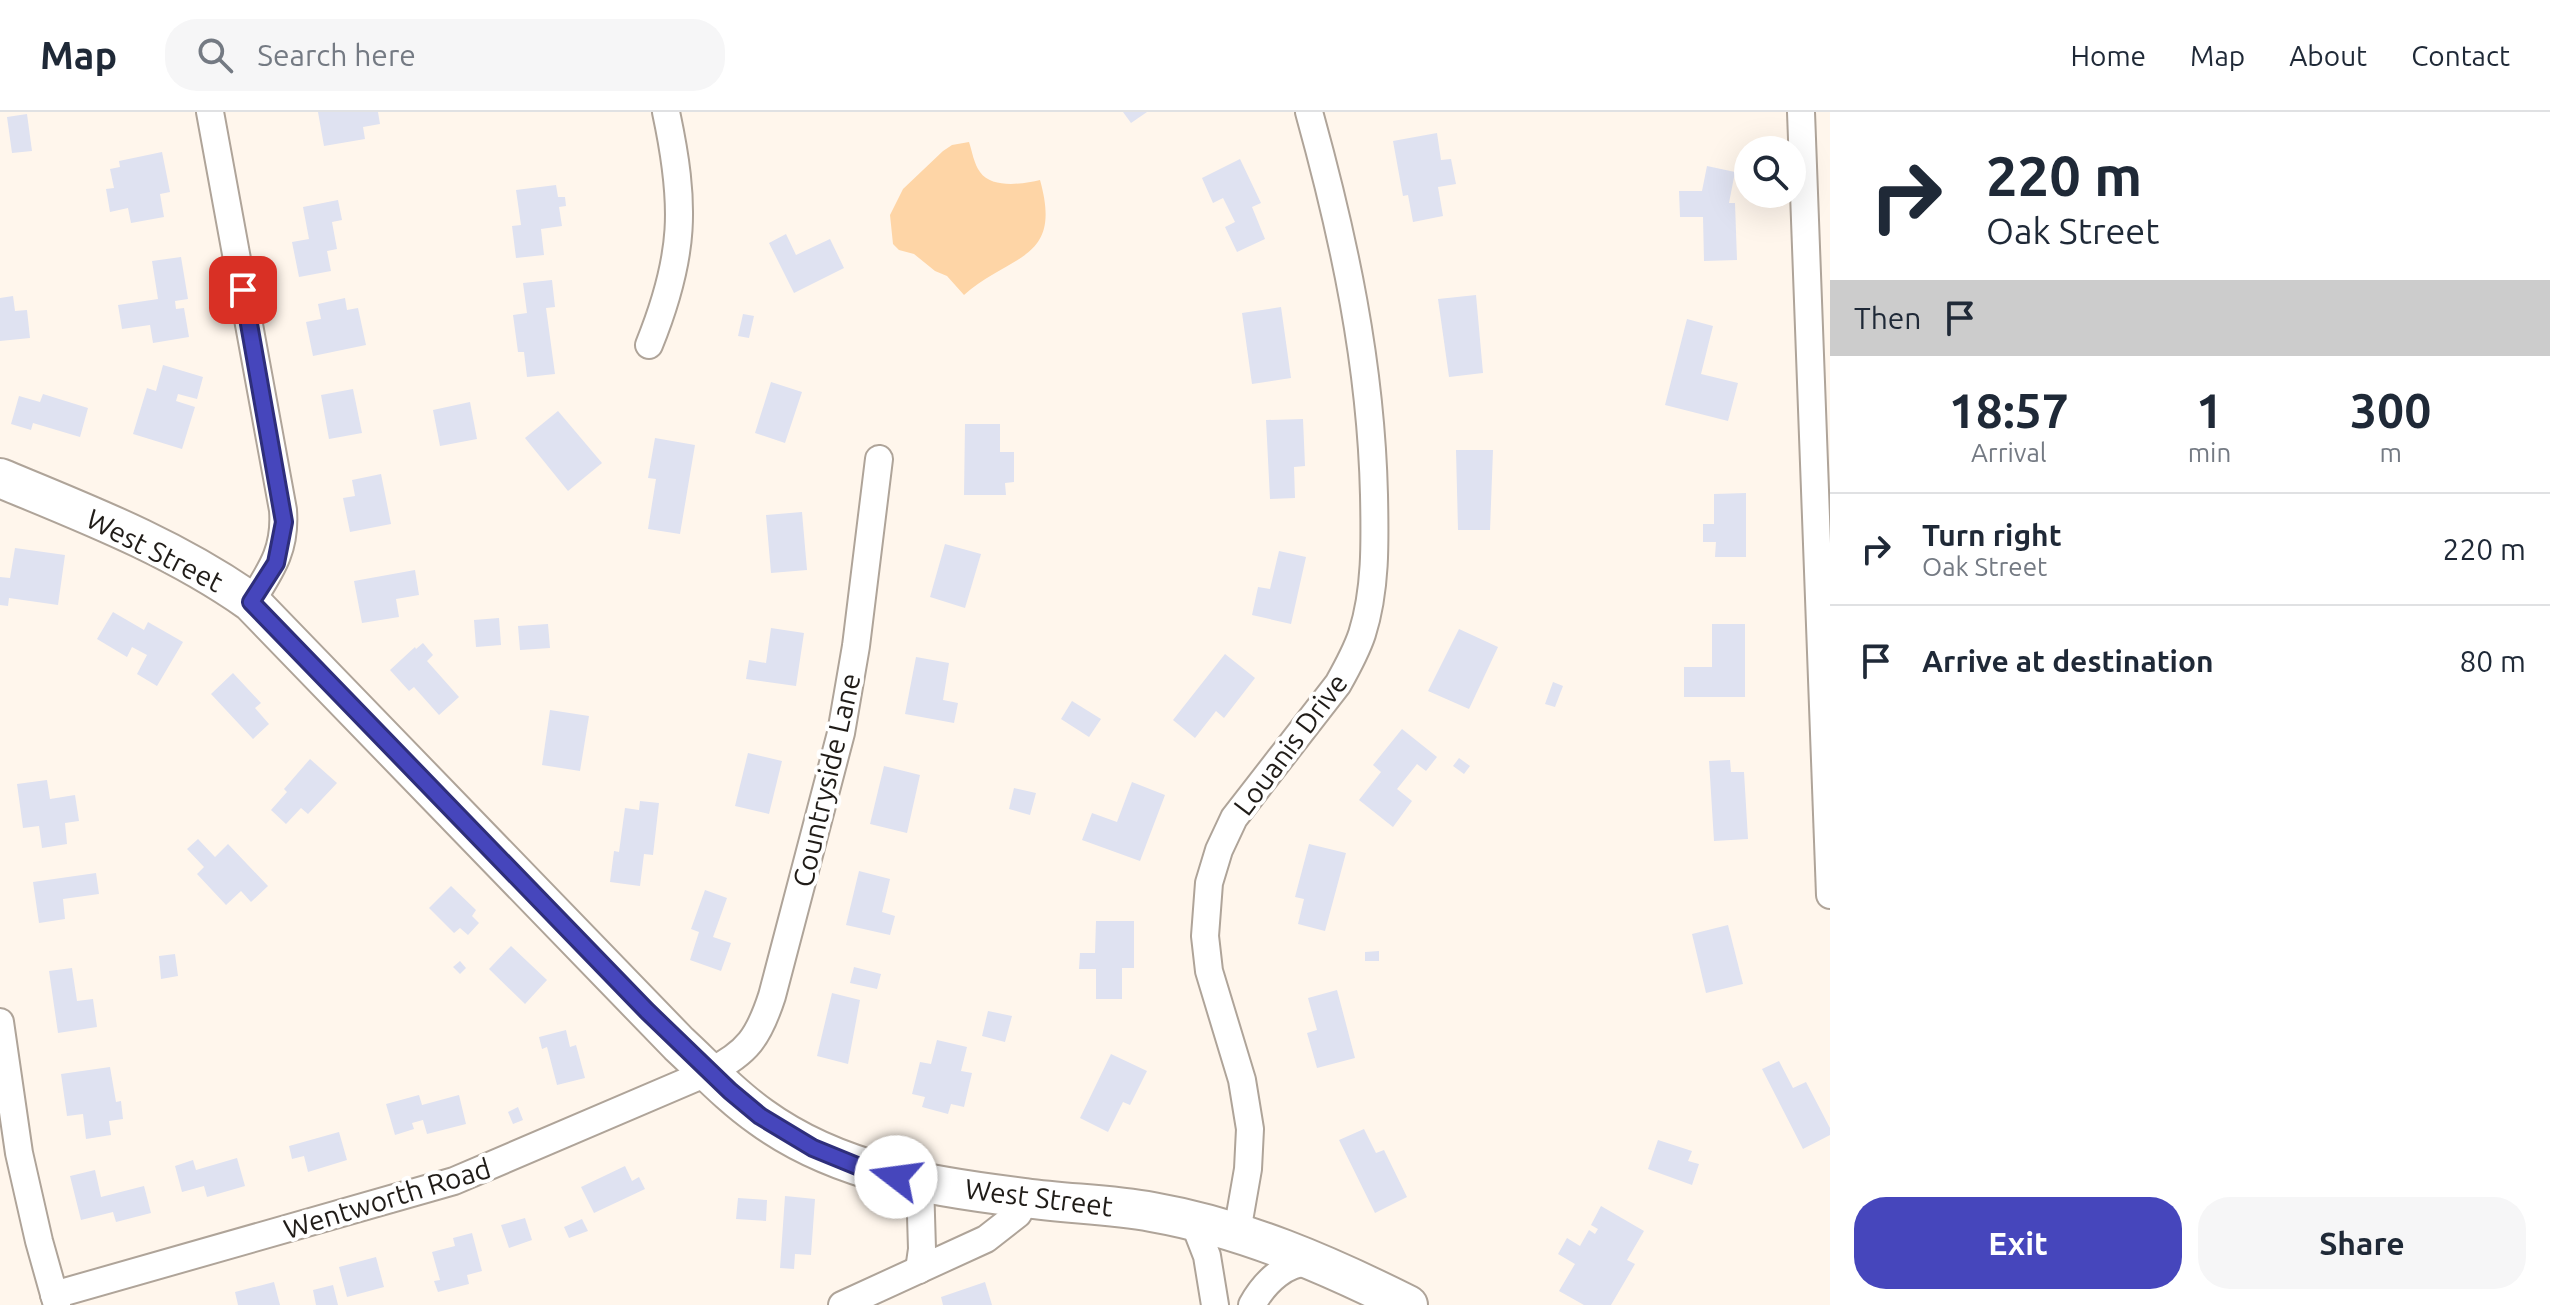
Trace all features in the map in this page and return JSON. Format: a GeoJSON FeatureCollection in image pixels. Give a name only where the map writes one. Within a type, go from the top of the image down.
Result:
{"type":"FeatureCollection","features":[{"type":"Feature","properties":{"kind":"main road","name":"West Street"},"geometry":{"type":"LineString","coordinates":[[0,478],[146,539],[218,579],[251,602],[709,1072],[760,1116],[804,1143],[857,1166],[920,1182],[1026,1199],[1118,1206],[1193,1220],[1237,1232],[1328,1267],[1408,1305]]}},
{"type":"Feature","properties":{"kind":"street"},"geometry":{"type":"LineString","coordinates":[[210,112],[283,510],[283,535],[276,563],[251,602]]}},
{"type":"Feature","properties":{"kind":"street"},"geometry":{"type":"LineString","coordinates":[[649,345],[666,303],[680,228],[679,187],[666,112]]}},
{"type":"Feature","properties":{"kind":"street","name":"Louanis Drive"},"geometry":{"type":"LineString","coordinates":[[1237,1232],[1248,1169],[1250,1129],[1242,1080],[1209,971],[1205,936],[1209,883],[1219,850],[1234,818],[1338,684],[1350,662],[1361,636],[1373,569],[1373,458],[1360,329],[1332,197],[1309,112]]}},
{"type":"Feature","properties":{"kind":"street"},"geometry":{"type":"LineString","coordinates":[[1801,112],[1830,895]]}},
{"type":"Feature","properties":{"kind":"street","name":"Countryside Lane"},"geometry":{"type":"LineString","coordinates":[[709,1072],[747,1049],[759,1031],[772,996],[841,733],[856,646],[879,459]]}},
{"type":"Feature","properties":{"kind":"street"},"geometry":{"type":"LineString","coordinates":[[0,1022],[19,1153],[56,1300]]}},
{"type":"Feature","properties":{"kind":"street","name":"Wentworth Road"},"geometry":{"type":"LineString","coordinates":[[56,1300],[454,1181],[709,1072]]}},
{"type":"Feature","properties":{"kind":"street"},"geometry":{"type":"LineString","coordinates":[[919,1270],[922,1249],[920,1182]]}},
{"type":"Feature","properties":{"kind":"street"},"geometry":{"type":"LineString","coordinates":[[842,1305],[996,1233],[1018,1214],[1026,1199]]}},
{"type":"Feature","properties":{"kind":"street"},"geometry":{"type":"LineString","coordinates":[[1193,1220],[1207,1256],[1215,1305]]}},
{"type":"Feature","properties":{"kind":"street"},"geometry":{"type":"LineString","coordinates":[[1252,1305],[1283,1270],[1310,1262],[1328,1267]]}},
{"type":"Feature","properties":{"kind":"shaded area"},"geometry":{"type":"Polygon","coordinates":[[[969,142],[980,172],[992,181],[1008,184],[1040,180],[1045,207],[1044,227],[1038,241],[1028,252],[964,295],[947,276],[893,244],[890,215],[903,189],[943,151],[952,145],[969,142]]]}},
{"type":"Feature","properties":{"kind":"building"},"geometry":{"type":"Polygon","coordinates":[[[318,112],[378,112],[380,124],[363,127],[365,139],[324,146],[318,112]]]}},
{"type":"Feature","properties":{"kind":"building"},"geometry":{"type":"Polygon","coordinates":[[[1123,112],[1147,112],[1131,123],[1123,112]]]}},
{"type":"Feature","properties":{"kind":"building"},"geometry":{"type":"Polygon","coordinates":[[[27,114],[32,151],[12,153],[7,117],[27,114]]]}},
{"type":"Feature","properties":{"kind":"building"},"geometry":{"type":"Polygon","coordinates":[[[1437,133],[1441,160],[1451,159],[1456,184],[1438,187],[1443,216],[1413,222],[1408,195],[1403,196],[1393,141],[1437,133]]]}},
{"type":"Feature","properties":{"kind":"building"},"geometry":{"type":"Polygon","coordinates":[[[162,152],[170,192],[160,194],[164,217],[131,223],[128,208],[110,212],[106,189],[114,188],[110,169],[120,167],[119,161],[162,152]]]}},
{"type":"Feature","properties":{"kind":"building"},"geometry":{"type":"Polygon","coordinates":[[[1240,159],[1261,203],[1252,207],[1265,239],[1237,252],[1225,227],[1235,222],[1223,198],[1213,203],[1202,178],[1240,159]]]}},
{"type":"Feature","properties":{"kind":"building"},"geometry":{"type":"Polygon","coordinates":[[[1707,166],[1734,172],[1729,203],[1734,203],[1735,208],[1737,260],[1704,261],[1703,217],[1680,217],[1679,191],[1702,191],[1707,166]]]}},
{"type":"Feature","properties":{"kind":"building"},"geometry":{"type":"Polygon","coordinates":[[[556,185],[558,197],[565,197],[566,206],[559,207],[562,226],[541,229],[544,255],[516,258],[512,226],[521,225],[516,190],[556,185]]]}},
{"type":"Feature","properties":{"kind":"building"},"geometry":{"type":"Polygon","coordinates":[[[338,200],[342,220],[332,222],[337,249],[327,251],[331,271],[299,277],[292,242],[309,239],[303,207],[338,200]]]}},
{"type":"Feature","properties":{"kind":"building"},"geometry":{"type":"Polygon","coordinates":[[[786,234],[796,255],[830,239],[844,268],[794,293],[769,243],[786,234]]]}},
{"type":"Feature","properties":{"kind":"building"},"geometry":{"type":"Polygon","coordinates":[[[181,257],[188,299],[175,301],[176,309],[184,308],[189,337],[153,343],[150,325],[122,329],[118,305],[158,299],[152,261],[181,257]]]}},
{"type":"Feature","properties":{"kind":"building"},"geometry":{"type":"Polygon","coordinates":[[[552,280],[555,307],[546,308],[555,374],[527,377],[524,352],[518,352],[513,315],[527,313],[523,283],[552,280]]]}},
{"type":"Feature","properties":{"kind":"building"},"geometry":{"type":"Polygon","coordinates":[[[1476,295],[1483,373],[1449,377],[1438,299],[1476,295]]]}},
{"type":"Feature","properties":{"kind":"building"},"geometry":{"type":"Polygon","coordinates":[[[13,296],[15,311],[27,310],[30,338],[0,341],[0,298],[13,296]]]}},
{"type":"Feature","properties":{"kind":"building"},"geometry":{"type":"Polygon","coordinates":[[[345,298],[347,310],[358,308],[366,345],[313,356],[306,322],[321,319],[318,304],[345,298]]]}},
{"type":"Feature","properties":{"kind":"building"},"geometry":{"type":"Polygon","coordinates":[[[1281,307],[1291,378],[1252,384],[1242,313],[1281,307]]]}},
{"type":"Feature","properties":{"kind":"building"},"geometry":{"type":"Polygon","coordinates":[[[743,314],[754,316],[749,338],[738,336],[743,314]]]}},
{"type":"Feature","properties":{"kind":"building"},"geometry":{"type":"Polygon","coordinates":[[[1687,319],[1713,326],[1701,374],[1738,383],[1728,421],[1665,405],[1687,319]]]}},
{"type":"Feature","properties":{"kind":"building"},"geometry":{"type":"Polygon","coordinates":[[[163,365],[203,377],[197,399],[178,394],[176,401],[195,407],[182,449],[133,434],[147,388],[156,391],[163,365]]]}},
{"type":"Feature","properties":{"kind":"building"},"geometry":{"type":"Polygon","coordinates":[[[771,382],[802,392],[785,443],[755,433],[771,382]]]}},
{"type":"Feature","properties":{"kind":"building"},"geometry":{"type":"Polygon","coordinates":[[[353,389],[362,433],[329,439],[321,395],[353,389]]]}},
{"type":"Feature","properties":{"kind":"building"},"geometry":{"type":"Polygon","coordinates":[[[43,394],[88,408],[80,437],[33,423],[31,430],[11,424],[19,396],[40,402],[43,394]]]}},
{"type":"Feature","properties":{"kind":"building"},"geometry":{"type":"Polygon","coordinates":[[[470,402],[477,439],[440,446],[433,410],[470,402]]]}},
{"type":"Feature","properties":{"kind":"building"},"geometry":{"type":"Polygon","coordinates":[[[558,411],[602,463],[568,491],[525,438],[558,411]]]}},
{"type":"Feature","properties":{"kind":"building"},"geometry":{"type":"Polygon","coordinates":[[[1303,419],[1305,466],[1294,467],[1295,498],[1270,499],[1266,420],[1303,419]]]}},
{"type":"Feature","properties":{"kind":"building"},"geometry":{"type":"Polygon","coordinates":[[[965,424],[1000,424],[1000,452],[1014,452],[1014,482],[1005,483],[1006,495],[964,495],[965,424]]]}},
{"type":"Feature","properties":{"kind":"building"},"geometry":{"type":"Polygon","coordinates":[[[655,438],[695,445],[680,534],[648,529],[656,479],[648,478],[655,438]]]}},
{"type":"Feature","properties":{"kind":"building"},"geometry":{"type":"Polygon","coordinates":[[[1456,450],[1493,450],[1490,530],[1458,530],[1456,450]]]}},
{"type":"Feature","properties":{"kind":"building"},"geometry":{"type":"Polygon","coordinates":[[[381,474],[391,524],[350,532],[343,498],[355,496],[352,480],[381,474]]]}},
{"type":"Feature","properties":{"kind":"building"},"geometry":{"type":"Polygon","coordinates":[[[1746,493],[1746,557],[1715,557],[1716,542],[1703,542],[1703,524],[1714,524],[1714,494],[1746,493]]]}},
{"type":"Feature","properties":{"kind":"building"},"geometry":{"type":"Polygon","coordinates":[[[802,512],[807,570],[771,573],[766,515],[802,512]]]}},
{"type":"Feature","properties":{"kind":"building"},"geometry":{"type":"Polygon","coordinates":[[[945,544],[981,554],[965,608],[930,597],[945,544]]]}},
{"type":"Feature","properties":{"kind":"building"},"geometry":{"type":"Polygon","coordinates":[[[15,548],[65,555],[58,605],[9,598],[8,606],[0,605],[0,577],[10,578],[15,548]]]}},
{"type":"Feature","properties":{"kind":"building"},"geometry":{"type":"Polygon","coordinates":[[[1279,551],[1306,557],[1291,624],[1252,615],[1258,587],[1270,589],[1279,551]]]}},
{"type":"Feature","properties":{"kind":"building"},"geometry":{"type":"Polygon","coordinates":[[[415,570],[419,595],[396,599],[399,617],[362,623],[354,581],[415,570]]]}},
{"type":"Feature","properties":{"kind":"building"},"geometry":{"type":"Polygon","coordinates":[[[113,612],[144,630],[148,622],[183,642],[157,686],[137,674],[147,655],[132,647],[127,657],[97,639],[113,612]]]}},
{"type":"Feature","properties":{"kind":"building"},"geometry":{"type":"Polygon","coordinates":[[[499,618],[501,645],[476,647],[474,620],[499,618]]]}},
{"type":"Feature","properties":{"kind":"building"},"geometry":{"type":"Polygon","coordinates":[[[548,624],[550,648],[520,650],[518,626],[548,624]]]}},
{"type":"Feature","properties":{"kind":"building"},"geometry":{"type":"Polygon","coordinates":[[[1712,624],[1745,624],[1745,697],[1684,697],[1684,667],[1712,667],[1712,624]]]}},
{"type":"Feature","properties":{"kind":"building"},"geometry":{"type":"Polygon","coordinates":[[[771,628],[804,633],[796,686],[746,679],[749,660],[766,663],[771,628]]]}},
{"type":"Feature","properties":{"kind":"building"},"geometry":{"type":"Polygon","coordinates":[[[1459,629],[1498,647],[1469,709],[1428,691],[1459,629]]]}},
{"type":"Feature","properties":{"kind":"building"},"geometry":{"type":"Polygon","coordinates":[[[423,643],[433,655],[427,661],[459,697],[439,715],[414,687],[409,691],[390,670],[423,643]]]}},
{"type":"Feature","properties":{"kind":"building"},"geometry":{"type":"Polygon","coordinates":[[[1225,654],[1255,678],[1224,718],[1216,711],[1195,738],[1173,720],[1225,654]]]}},
{"type":"Feature","properties":{"kind":"building"},"geometry":{"type":"Polygon","coordinates":[[[916,657],[949,663],[943,700],[958,703],[954,723],[905,714],[916,657]]]}},
{"type":"Feature","properties":{"kind":"building"},"geometry":{"type":"Polygon","coordinates":[[[233,673],[261,703],[255,708],[269,724],[253,739],[211,694],[233,673]]]}},
{"type":"Feature","properties":{"kind":"building"},"geometry":{"type":"Polygon","coordinates":[[[1553,682],[1563,686],[1555,707],[1545,704],[1553,682]]]}},
{"type":"Feature","properties":{"kind":"building"},"geometry":{"type":"Polygon","coordinates":[[[1072,701],[1101,719],[1089,737],[1061,719],[1072,701]]]}},
{"type":"Feature","properties":{"kind":"building"},"geometry":{"type":"Polygon","coordinates":[[[550,710],[589,716],[580,771],[542,765],[550,710]]]}},
{"type":"Feature","properties":{"kind":"building"},"geometry":{"type":"Polygon","coordinates":[[[1402,729],[1437,757],[1426,771],[1417,764],[1397,789],[1412,801],[1393,827],[1359,800],[1381,772],[1373,765],[1402,729]]]}},
{"type":"Feature","properties":{"kind":"building"},"geometry":{"type":"Polygon","coordinates":[[[748,753],[782,761],[769,814],[735,806],[748,753]]]}},
{"type":"Feature","properties":{"kind":"building"},"geometry":{"type":"Polygon","coordinates":[[[1459,758],[1470,766],[1464,774],[1453,766],[1459,758]]]}},
{"type":"Feature","properties":{"kind":"building"},"geometry":{"type":"Polygon","coordinates":[[[310,759],[337,783],[308,814],[301,808],[286,824],[271,810],[287,792],[284,789],[310,759]]]}},
{"type":"Feature","properties":{"kind":"building"},"geometry":{"type":"Polygon","coordinates":[[[1730,760],[1731,772],[1744,772],[1748,839],[1714,841],[1709,761],[1730,760]]]}},
{"type":"Feature","properties":{"kind":"building"},"geometry":{"type":"Polygon","coordinates":[[[884,766],[920,775],[907,833],[870,824],[884,766]]]}},
{"type":"Feature","properties":{"kind":"building"},"geometry":{"type":"Polygon","coordinates":[[[47,780],[50,799],[75,795],[79,821],[65,823],[67,844],[42,848],[39,826],[23,828],[17,784],[47,780]]]}},
{"type":"Feature","properties":{"kind":"building"},"geometry":{"type":"Polygon","coordinates":[[[1132,782],[1165,795],[1140,861],[1082,840],[1092,813],[1117,822],[1132,782]]]}},
{"type":"Feature","properties":{"kind":"building"},"geometry":{"type":"Polygon","coordinates":[[[1014,788],[1036,793],[1030,815],[1009,809],[1014,788]]]}},
{"type":"Feature","properties":{"kind":"building"},"geometry":{"type":"Polygon","coordinates":[[[640,801],[659,803],[653,855],[644,854],[640,886],[610,882],[614,851],[619,852],[625,808],[639,810],[640,801]]]}},
{"type":"Feature","properties":{"kind":"building"},"geometry":{"type":"Polygon","coordinates":[[[198,839],[215,857],[228,844],[268,886],[251,902],[241,891],[226,905],[197,874],[204,867],[187,849],[198,839]]]}},
{"type":"Feature","properties":{"kind":"building"},"geometry":{"type":"Polygon","coordinates":[[[1309,844],[1346,853],[1325,931],[1298,924],[1304,899],[1295,897],[1309,844]]]}},
{"type":"Feature","properties":{"kind":"building"},"geometry":{"type":"Polygon","coordinates":[[[859,871],[890,879],[882,912],[895,916],[890,935],[846,925],[859,871]]]}},
{"type":"Feature","properties":{"kind":"building"},"geometry":{"type":"Polygon","coordinates":[[[96,873],[99,894],[63,899],[65,919],[39,923],[33,882],[96,873]]]}},
{"type":"Feature","properties":{"kind":"building"},"geometry":{"type":"Polygon","coordinates":[[[451,886],[476,910],[472,916],[479,923],[468,935],[460,928],[454,933],[429,908],[451,886]]]}},
{"type":"Feature","properties":{"kind":"building"},"geometry":{"type":"Polygon","coordinates":[[[705,890],[727,898],[713,937],[731,943],[721,971],[690,960],[699,932],[691,929],[705,890]]]}},
{"type":"Feature","properties":{"kind":"building"},"geometry":{"type":"Polygon","coordinates":[[[1096,921],[1134,921],[1134,968],[1122,968],[1122,999],[1096,999],[1096,969],[1079,969],[1080,953],[1095,953],[1096,921]]]}},
{"type":"Feature","properties":{"kind":"building"},"geometry":{"type":"Polygon","coordinates":[[[1728,925],[1743,984],[1706,993],[1692,934],[1728,925]]]}},
{"type":"Feature","properties":{"kind":"building"},"geometry":{"type":"Polygon","coordinates":[[[511,946],[547,980],[525,1004],[489,969],[511,946]]]}},
{"type":"Feature","properties":{"kind":"building"},"geometry":{"type":"Polygon","coordinates":[[[1379,951],[1379,961],[1365,961],[1365,952],[1379,951]]]}},
{"type":"Feature","properties":{"kind":"building"},"geometry":{"type":"Polygon","coordinates":[[[175,954],[178,976],[161,979],[159,956],[175,954]]]}},
{"type":"Feature","properties":{"kind":"building"},"geometry":{"type":"Polygon","coordinates":[[[460,961],[466,968],[460,974],[453,967],[460,961]]]}},
{"type":"Feature","properties":{"kind":"building"},"geometry":{"type":"Polygon","coordinates":[[[854,967],[881,974],[877,989],[850,983],[854,967]]]}},
{"type":"Feature","properties":{"kind":"building"},"geometry":{"type":"Polygon","coordinates":[[[72,968],[77,1001],[93,999],[97,1027],[58,1033],[49,971],[72,968]]]}},
{"type":"Feature","properties":{"kind":"building"},"geometry":{"type":"Polygon","coordinates":[[[1337,990],[1355,1058],[1317,1068],[1307,1033],[1317,1030],[1308,998],[1337,990]]]}},
{"type":"Feature","properties":{"kind":"building"},"geometry":{"type":"Polygon","coordinates":[[[832,993],[860,1000],[848,1064],[817,1056],[832,993]]]}},
{"type":"Feature","properties":{"kind":"building"},"geometry":{"type":"Polygon","coordinates":[[[988,1011],[1012,1016],[1005,1042],[982,1036],[988,1011]]]}},
{"type":"Feature","properties":{"kind":"building"},"geometry":{"type":"Polygon","coordinates":[[[566,1030],[570,1047],[576,1045],[585,1078],[557,1085],[547,1047],[542,1049],[539,1037],[566,1030]]]}},
{"type":"Feature","properties":{"kind":"building"},"geometry":{"type":"Polygon","coordinates":[[[937,1040],[967,1047],[961,1071],[972,1073],[964,1107],[951,1104],[948,1114],[922,1107],[925,1097],[912,1094],[920,1062],[931,1064],[937,1040]]]}},
{"type":"Feature","properties":{"kind":"building"},"geometry":{"type":"Polygon","coordinates":[[[1111,1054],[1147,1071],[1130,1105],[1123,1102],[1108,1132],[1080,1118],[1111,1054]]]}},
{"type":"Feature","properties":{"kind":"building"},"geometry":{"type":"Polygon","coordinates":[[[1779,1061],[1793,1088],[1806,1082],[1830,1128],[1830,1135],[1803,1149],[1762,1069],[1779,1061]]]}},
{"type":"Feature","properties":{"kind":"building"},"geometry":{"type":"Polygon","coordinates":[[[110,1067],[116,1102],[121,1101],[123,1119],[109,1121],[111,1135],[86,1139],[83,1114],[67,1116],[61,1074],[110,1067]]]}},
{"type":"Feature","properties":{"kind":"building"},"geometry":{"type":"Polygon","coordinates":[[[419,1095],[422,1105],[459,1095],[466,1124],[427,1134],[423,1120],[412,1123],[414,1129],[395,1135],[386,1104],[419,1095]]]}},
{"type":"Feature","properties":{"kind":"building"},"geometry":{"type":"Polygon","coordinates":[[[518,1107],[523,1120],[513,1124],[508,1112],[518,1107]]]}},
{"type":"Feature","properties":{"kind":"building"},"geometry":{"type":"Polygon","coordinates":[[[1364,1129],[1376,1153],[1384,1150],[1407,1197],[1375,1213],[1339,1140],[1364,1129]]]}},
{"type":"Feature","properties":{"kind":"building"},"geometry":{"type":"Polygon","coordinates":[[[339,1132],[347,1160],[308,1172],[304,1156],[292,1159],[289,1146],[339,1132]]]}},
{"type":"Feature","properties":{"kind":"building"},"geometry":{"type":"Polygon","coordinates":[[[1658,1140],[1692,1151],[1688,1161],[1699,1164],[1692,1185],[1648,1169],[1658,1140]]]}},
{"type":"Feature","properties":{"kind":"building"},"geometry":{"type":"Polygon","coordinates":[[[237,1158],[245,1186],[207,1197],[204,1186],[182,1192],[175,1166],[193,1160],[196,1170],[237,1158]]]}},
{"type":"Feature","properties":{"kind":"building"},"geometry":{"type":"Polygon","coordinates":[[[625,1166],[632,1181],[639,1177],[645,1189],[594,1213],[581,1187],[625,1166]]]}},
{"type":"Feature","properties":{"kind":"building"},"geometry":{"type":"Polygon","coordinates":[[[95,1170],[101,1197],[144,1186],[151,1213],[116,1222],[113,1212],[81,1220],[70,1176],[95,1170]]]}},
{"type":"Feature","properties":{"kind":"building"},"geometry":{"type":"Polygon","coordinates":[[[785,1196],[815,1199],[811,1255],[795,1254],[794,1269],[780,1268],[785,1196]]]}},
{"type":"Feature","properties":{"kind":"building"},"geometry":{"type":"Polygon","coordinates":[[[738,1198],[767,1200],[766,1221],[736,1219],[738,1198]]]}},
{"type":"Feature","properties":{"kind":"building"},"geometry":{"type":"Polygon","coordinates":[[[1601,1206],[1644,1231],[1627,1260],[1635,1264],[1611,1305],[1584,1305],[1559,1291],[1575,1264],[1558,1254],[1567,1238],[1580,1246],[1589,1230],[1595,1234],[1598,1229],[1591,1225],[1601,1206]]]}},
{"type":"Feature","properties":{"kind":"building"},"geometry":{"type":"Polygon","coordinates":[[[525,1218],[532,1240],[509,1248],[501,1225],[525,1218]]]}},
{"type":"Feature","properties":{"kind":"building"},"geometry":{"type":"Polygon","coordinates":[[[582,1219],[588,1231],[569,1238],[564,1227],[582,1219]]]}},
{"type":"Feature","properties":{"kind":"building"},"geometry":{"type":"Polygon","coordinates":[[[472,1233],[482,1271],[467,1275],[469,1284],[438,1292],[434,1281],[440,1280],[432,1252],[455,1246],[453,1238],[472,1233]]]}},
{"type":"Feature","properties":{"kind":"building"},"geometry":{"type":"Polygon","coordinates":[[[376,1257],[384,1287],[347,1297],[339,1267],[376,1257]]]}},
{"type":"Feature","properties":{"kind":"building"},"geometry":{"type":"Polygon","coordinates":[[[274,1282],[280,1305],[238,1305],[235,1292],[274,1282]]]}},
{"type":"Feature","properties":{"kind":"building"},"geometry":{"type":"Polygon","coordinates":[[[985,1282],[992,1305],[943,1305],[941,1297],[985,1282]]]}},
{"type":"Feature","properties":{"kind":"building"},"geometry":{"type":"Polygon","coordinates":[[[333,1285],[338,1305],[316,1305],[313,1290],[333,1285]]]}},
{"type":"Feature","properties":{"kind":"route"},"geometry":{"type":"LineString","coordinates":[[243,290],[284,522],[276,563],[251,602],[679,1044],[730,1091],[776,1127],[813,1148],[857,1166],[896,1177]]}}]}
